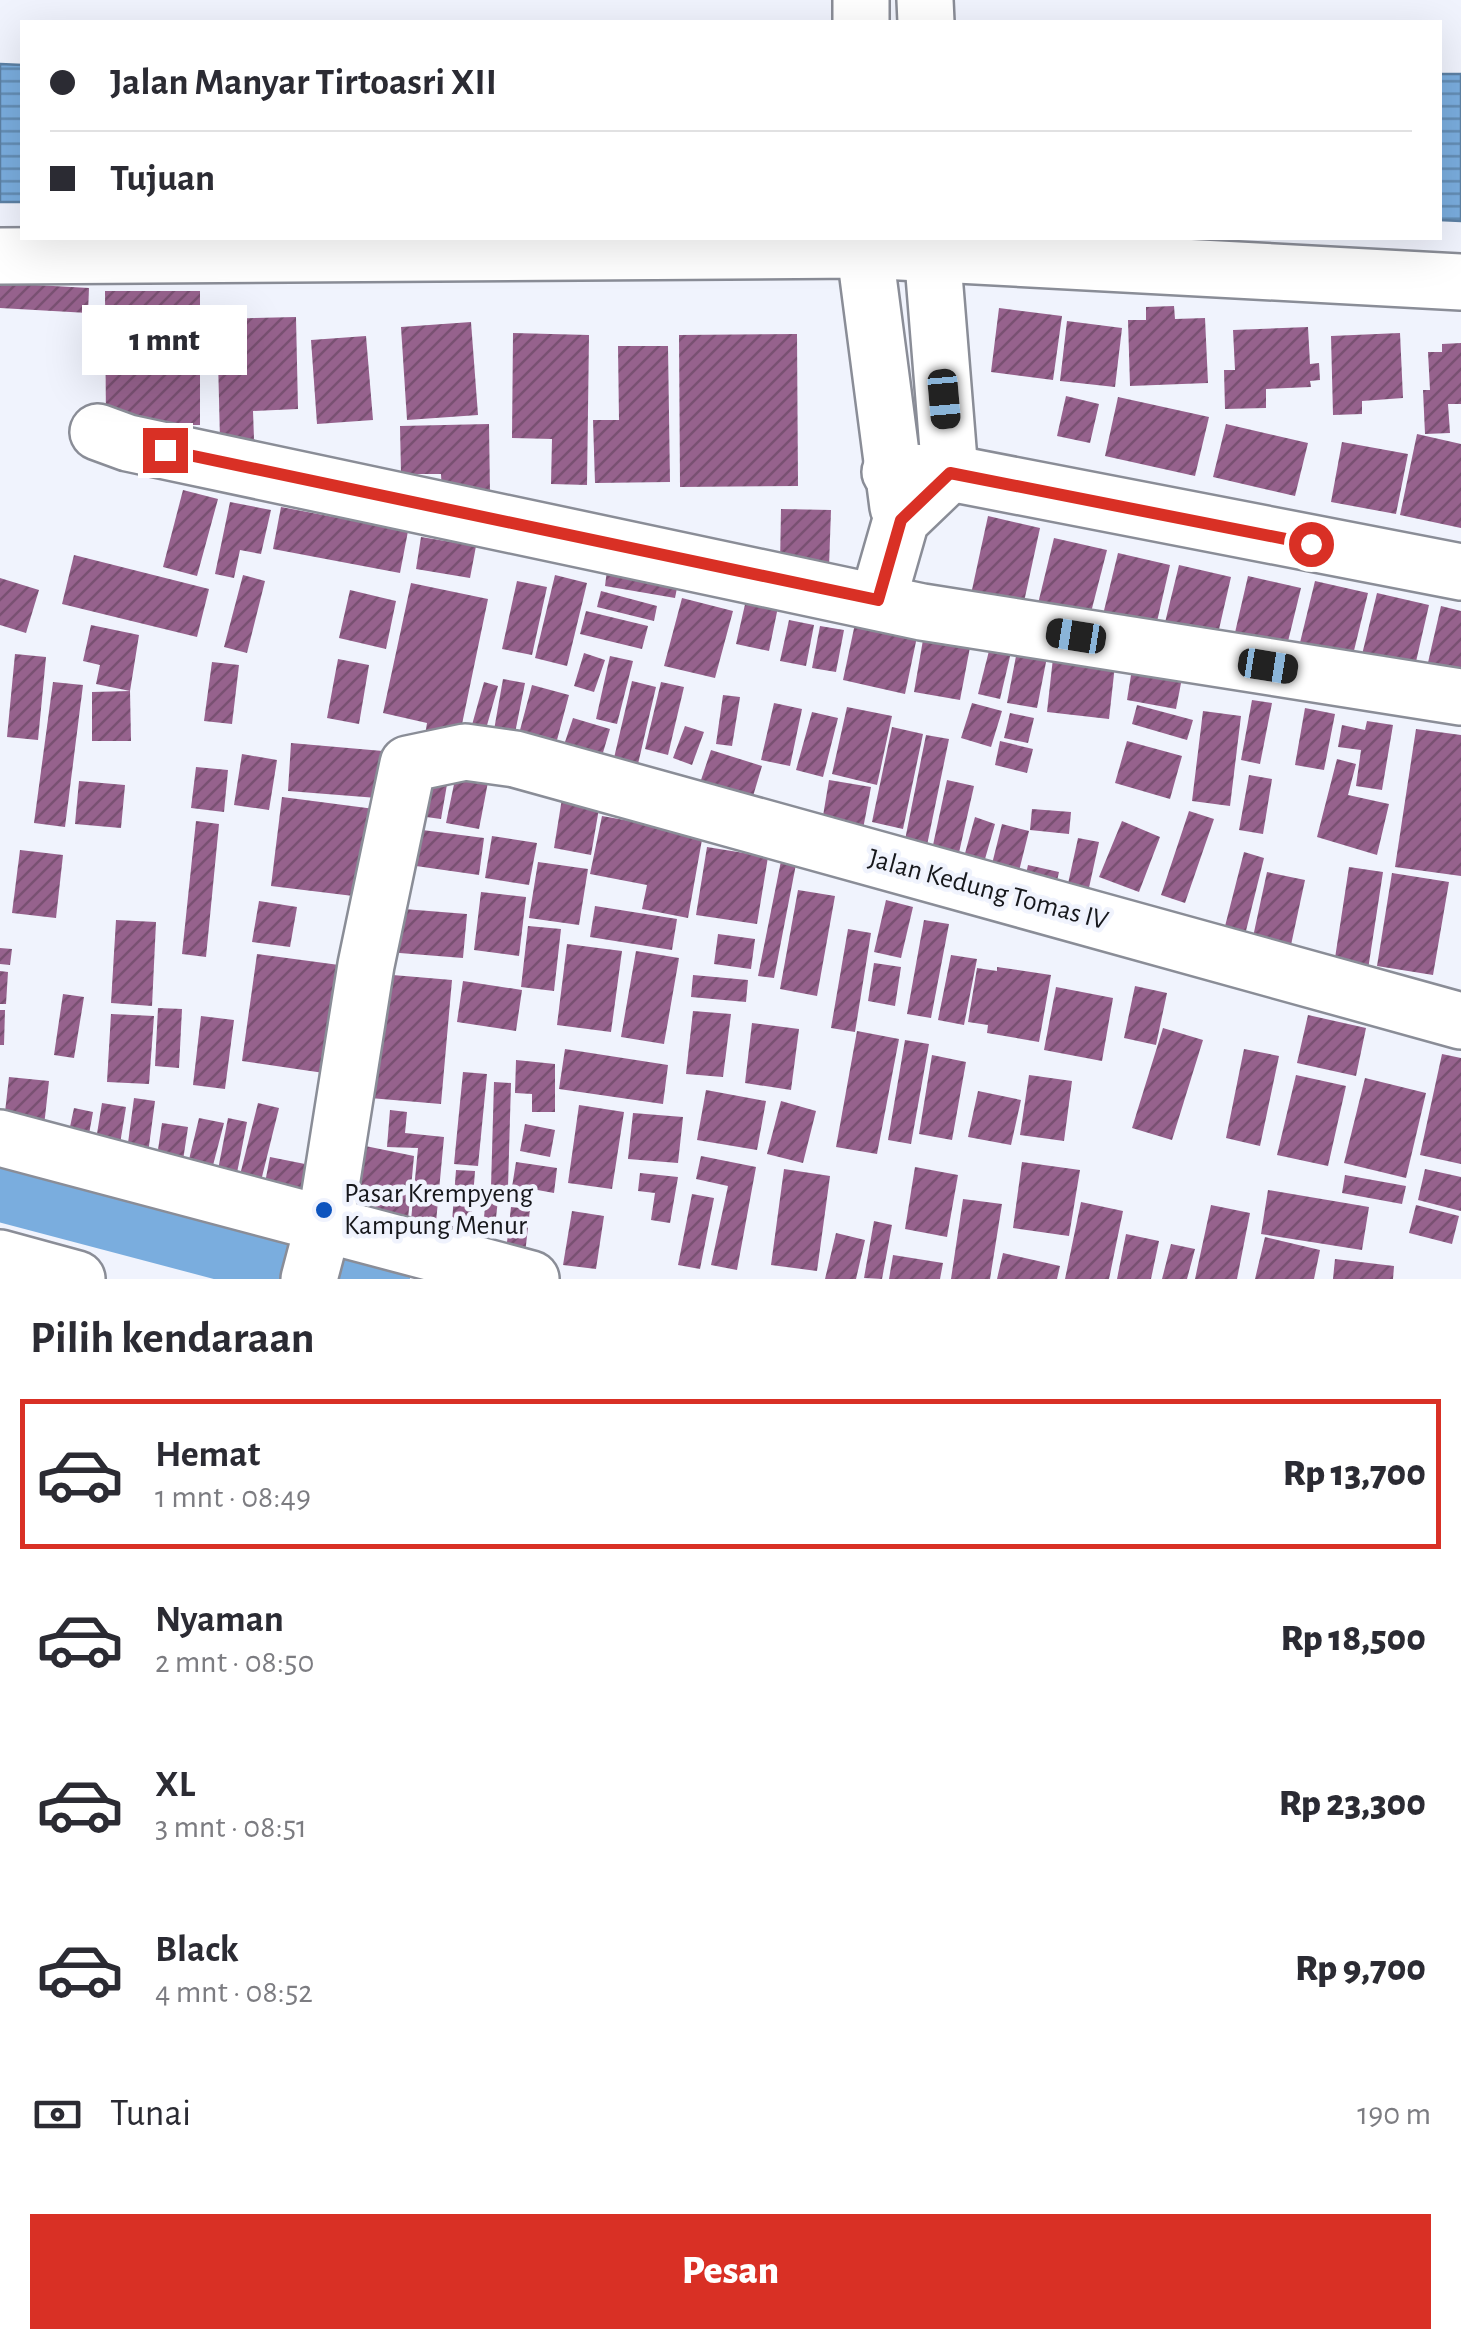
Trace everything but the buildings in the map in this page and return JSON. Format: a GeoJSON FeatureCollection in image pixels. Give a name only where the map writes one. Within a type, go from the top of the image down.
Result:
{"type":"FeatureCollection","features":[{"type":"Feature","properties":{"kind":"street"},"geometry":{"type":"LineString","coordinates":[[863,244],[896,496],[881,588]]}},
{"type":"Feature","properties":{"kind":"street"},"geometry":{"type":"LineString","coordinates":[[932,245],[950,473]]}},
{"type":"Feature","properties":{"kind":"street"},"geometry":{"type":"LineString","coordinates":[[0,256],[932,245],[1461,282]]}},
{"type":"Feature","properties":{"kind":"street"},"geometry":{"type":"LineString","coordinates":[[98,432],[128,442],[881,588],[942,615],[1461,697]]}},
{"type":"Feature","properties":{"kind":"street"},"geometry":{"type":"LineString","coordinates":[[896,496],[950,473],[1461,572]]}},
{"type":"Feature","properties":{"kind":"street","name":"Jalan Kedung Tomas IV"},"geometry":{"type":"LineString","coordinates":[[318,1247],[366,965],[408,764],[465,752],[515,760],[1459,1007]]}},
{"type":"Feature","properties":{"kind":"street"},"geometry":{"type":"LineString","coordinates":[[0,1138],[318,1247],[530,1279]]}},
{"type":"Feature","properties":{"kind":"street"},"geometry":{"type":"LineString","coordinates":[[0,1258],[77,1279]]}},
{"type":"Feature","properties":{"kind":"water"},"geometry":{"type":"Polygon","coordinates":[[[0,64],[20,65],[20,202],[0,202],[0,64]]]}},
{"type":"Feature","properties":{"kind":"water"},"geometry":{"type":"Polygon","coordinates":[[[1442,74],[1461,74],[1461,221],[1442,220],[1442,74]]]}},
{"type":"Feature","properties":{"kind":"waterway"},"geometry":{"type":"LineString","coordinates":[[0,1181],[370,1279]]}},
{"type":"Feature","properties":{"kind":"place","name":"Pasar Krempyeng Kampung Menur"},"geometry":{"type":"Point","coordinates":[324,1210]}},
{"type":"Feature","properties":{"kind":"route"},"geometry":{"type":"LineString","coordinates":[[165,450],[878,600],[901,520],[950,473],[1311,544]]}}]}
